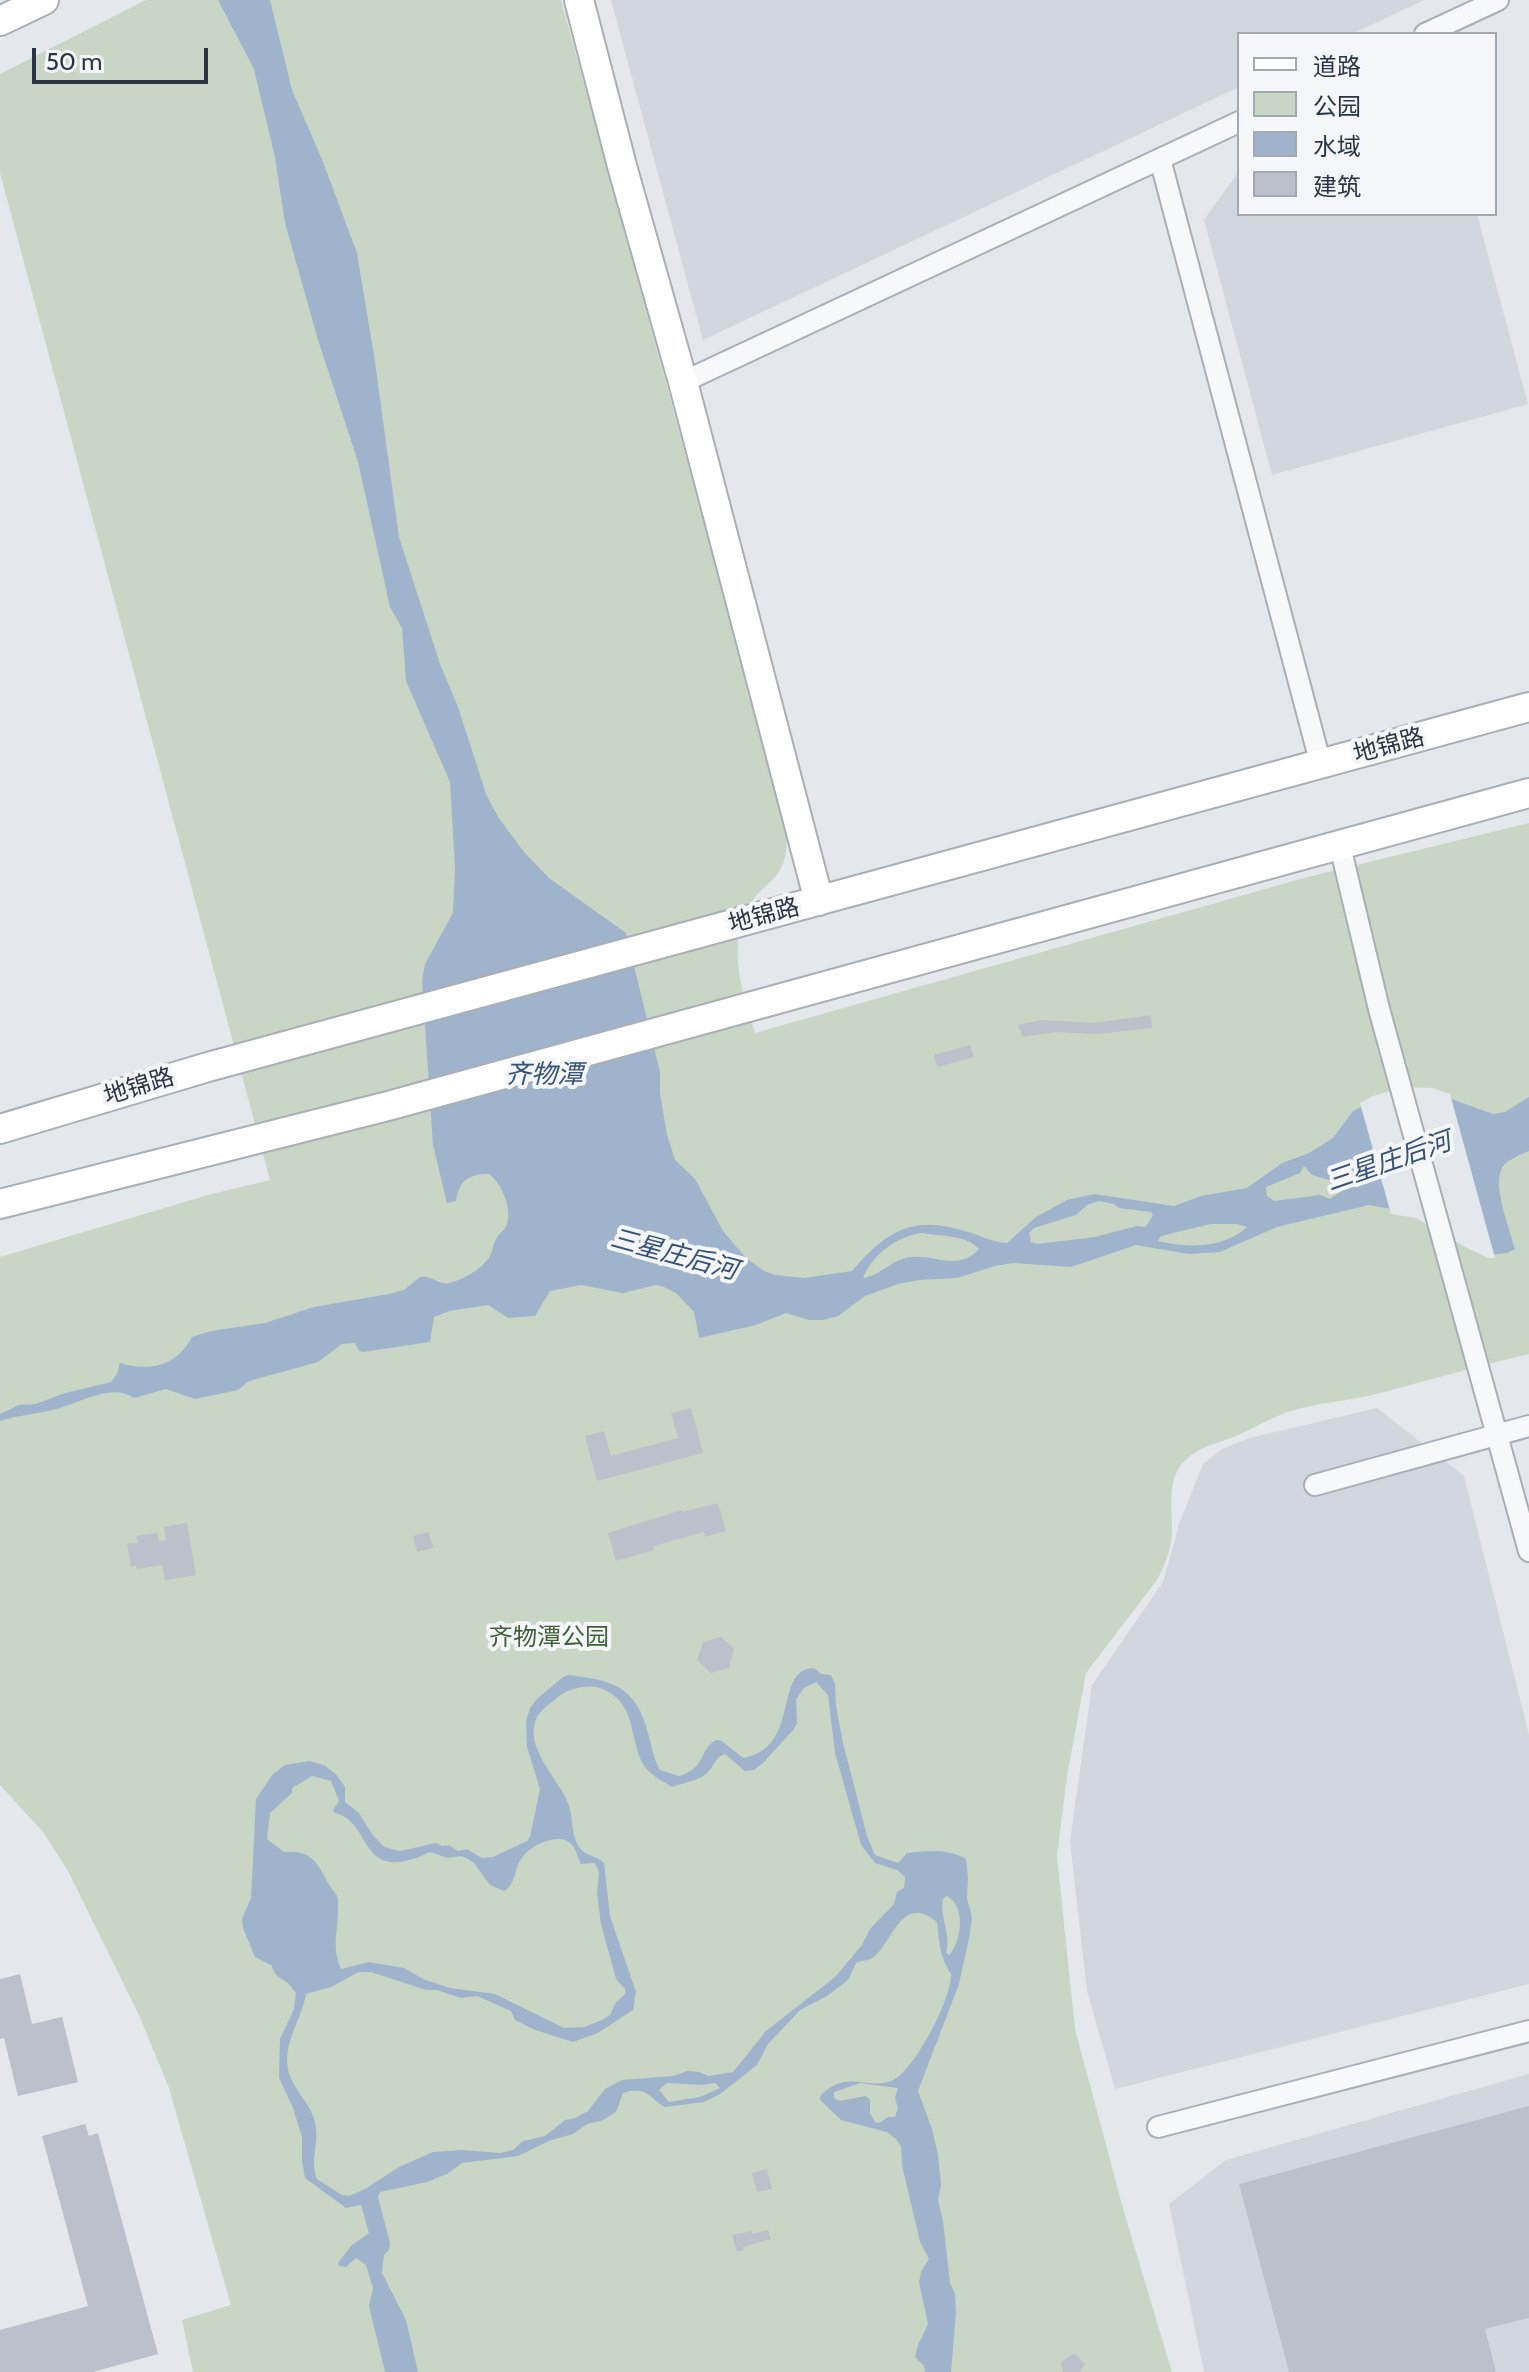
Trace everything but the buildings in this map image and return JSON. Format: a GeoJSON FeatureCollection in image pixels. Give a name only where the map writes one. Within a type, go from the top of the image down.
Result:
{"type":"FeatureCollection","features":[{"type":"Feature","properties":{"kind":"street"},"geometry":{"type":"LineString","coordinates":[[0,21],[44,0]]}},
{"type":"Feature","properties":{"kind":"street"},"geometry":{"type":"LineString","coordinates":[[579,0],[819,901]]}},
{"type":"Feature","properties":{"kind":"street"},"geometry":{"type":"LineString","coordinates":[[1429,32],[1498,0]]}},
{"type":"Feature","properties":{"kind":"street"},"geometry":{"type":"LineString","coordinates":[[683,382],[1237,123]]}},
{"type":"Feature","properties":{"kind":"street"},"geometry":{"type":"LineString","coordinates":[[1160,159],[1321,765]]}},
{"type":"Feature","properties":{"kind":"street","name":"地锦路"},"geometry":{"type":"LineString","coordinates":[[0,1129],[367,1023],[1529,707]]}},
{"type":"Feature","properties":{"kind":"street"},"geometry":{"type":"LineString","coordinates":[[0,1204],[388,1106],[697,1023],[1529,793]]}},
{"type":"Feature","properties":{"kind":"street"},"geometry":{"type":"LineString","coordinates":[[1340,846],[1379,1009],[1529,1551]]}},
{"type":"Feature","properties":{"kind":"street"},"geometry":{"type":"LineString","coordinates":[[1315,1485],[1529,1426]]}},
{"type":"Feature","properties":{"kind":"street"},"geometry":{"type":"LineString","coordinates":[[1158,2127],[1529,2031]]}},
{"type":"Feature","properties":{"kind":"shaded area"},"geometry":{"type":"Polygon","coordinates":[[[611,0],[1424,0],[1356,32],[1237,32],[1237,88],[703,340],[611,0]]]}},
{"type":"Feature","properties":{"kind":"shaded area"},"geometry":{"type":"Polygon","coordinates":[[[1237,174],[1237,216],[1478,216],[1528,404],[1272,475],[1204,220],[1237,174]]]}},
{"type":"Feature","properties":{"kind":"shaded area"},"geometry":{"type":"Polygon","coordinates":[[[1377,1408],[1464,1476],[1529,1735],[1529,1984],[1115,2089],[1087,1991],[1070,1841],[1092,1685],[1163,1582],[1179,1524],[1203,1464],[1222,1449],[1250,1438],[1377,1408]]]}},
{"type":"Feature","properties":{"kind":"shaded area"},"geometry":{"type":"Polygon","coordinates":[[[1529,2074],[1529,2372],[1204,2372],[1169,2204],[1226,2160],[1529,2074]]]}},
{"type":"Feature","properties":{"kind":"green space","name":"齐物潭公园"},"geometry":{"type":"Polygon","coordinates":[[[146,0],[561,0],[786,821],[786,852],[782,866],[755,897],[740,931],[738,964],[755,1033],[1304,878],[1529,823],[1529,1354],[1366,1396],[1289,1412],[1202,1448],[1190,1456],[1175,1475],[1171,1500],[1171,1539],[1160,1574],[1086,1673],[1067,1776],[1057,1856],[1075,2029],[1124,2212],[1172,2372],[193,2372],[182,2320],[231,2305],[169,2088],[139,2015],[68,1871],[43,1832],[0,1785],[0,1257],[208,1195],[270,1180],[0,173],[0,74],[146,0]]]}},
{"type":"Feature","properties":{"kind":"water","name":"齐物潭"},"geometry":{"type":"Polygon","coordinates":[[[218,0],[270,0],[292,90],[357,253],[399,537],[486,794],[498,817],[524,852],[549,878],[626,933],[660,1072],[667,1135],[675,1160],[695,1179],[723,1231],[746,1258],[775,1275],[804,1278],[852,1271],[878,1244],[891,1235],[918,1225],[951,1227],[1007,1243],[1036,1217],[1067,1200],[1094,1194],[1174,1206],[1201,1196],[1247,1188],[1282,1163],[1309,1153],[1333,1138],[1353,1111],[1375,1100],[1432,1092],[1493,1114],[1505,1112],[1529,1097],[1529,1151],[1507,1162],[1499,1176],[1500,1196],[1515,1249],[1490,1255],[1418,1214],[1369,1205],[1277,1227],[1220,1252],[1189,1254],[1136,1245],[1071,1267],[1013,1263],[957,1278],[898,1284],[865,1296],[838,1316],[823,1320],[809,1320],[786,1313],[756,1325],[699,1338],[694,1312],[676,1293],[664,1287],[656,1285],[623,1293],[581,1285],[550,1291],[535,1316],[508,1318],[488,1305],[449,1311],[434,1317],[430,1342],[363,1352],[355,1343],[342,1344],[318,1362],[249,1381],[238,1390],[195,1399],[166,1389],[134,1398],[116,1392],[105,1393],[56,1409],[0,1421],[0,1414],[19,1405],[36,1404],[111,1382],[120,1363],[141,1367],[161,1364],[178,1355],[192,1337],[211,1331],[265,1323],[314,1307],[389,1294],[404,1290],[420,1277],[445,1283],[460,1279],[487,1261],[508,1218],[505,1197],[489,1174],[475,1175],[466,1180],[459,1188],[456,1201],[447,1203],[433,1145],[422,981],[425,964],[453,913],[455,868],[450,782],[406,681],[402,628],[390,607],[358,462],[318,340],[285,223],[275,157],[254,69],[218,0]],[[1304,1166],[1300,1173],[1266,1187],[1267,1196],[1274,1201],[1320,1195],[1330,1199],[1342,1191],[1343,1184],[1312,1175],[1304,1166]],[[1099,1201],[1087,1205],[1076,1215],[1034,1228],[1029,1233],[1031,1242],[1037,1244],[1095,1237],[1137,1226],[1146,1227],[1153,1215],[1151,1212],[1119,1208],[1099,1201]],[[1211,1224],[1161,1236],[1158,1241],[1204,1245],[1227,1239],[1247,1227],[1211,1224]],[[923,1233],[895,1242],[879,1254],[863,1278],[904,1258],[955,1261],[971,1256],[979,1249],[960,1238],[923,1233]]]}},
{"type":"Feature","properties":{"kind":"water"},"geometry":{"type":"Polygon","coordinates":[[[814,1668],[821,1674],[831,1675],[835,1684],[843,1743],[867,1836],[875,1855],[898,1863],[907,1853],[923,1852],[944,1852],[966,1859],[967,1898],[972,1917],[970,1934],[959,1984],[918,2091],[938,2155],[941,2185],[938,2200],[950,2283],[955,2294],[951,2372],[925,2372],[924,2366],[915,2357],[928,2324],[919,2282],[929,2259],[920,2242],[902,2165],[901,2146],[887,2132],[841,2120],[820,2100],[820,2096],[839,2084],[891,2081],[910,2065],[930,2034],[945,2000],[951,1974],[942,1956],[937,1922],[915,1913],[899,1923],[874,1957],[856,1963],[848,1980],[827,1996],[800,2010],[768,2044],[757,2065],[720,2094],[704,2102],[665,2107],[642,2091],[623,2093],[616,2112],[601,2121],[587,2124],[573,2134],[551,2140],[518,2156],[462,2163],[447,2174],[427,2182],[380,2192],[378,2197],[390,2243],[384,2255],[382,2273],[406,2320],[418,2372],[385,2372],[369,2306],[373,2288],[366,2265],[356,2258],[346,2267],[338,2263],[351,2246],[369,2233],[361,2205],[346,2208],[305,2178],[302,2137],[279,2078],[280,2039],[294,2009],[296,1993],[276,1975],[271,1965],[255,1957],[243,1928],[242,1919],[251,1898],[256,1799],[273,1774],[285,1765],[309,1761],[324,1765],[336,1774],[345,1787],[345,1802],[359,1813],[384,1847],[400,1851],[436,1843],[449,1845],[458,1851],[467,1849],[482,1858],[493,1857],[530,1837],[540,1789],[527,1747],[526,1722],[530,1708],[537,1699],[563,1677],[568,1675],[609,1683],[629,1695],[643,1717],[660,1770],[679,1776],[694,1768],[716,1740],[722,1741],[743,1758],[761,1751],[773,1740],[793,1681],[801,1672],[814,1668]],[[816,1682],[804,1688],[796,1699],[797,1723],[794,1729],[754,1770],[745,1771],[725,1754],[702,1776],[672,1787],[652,1774],[641,1760],[628,1714],[613,1695],[600,1688],[579,1688],[559,1696],[542,1711],[534,1729],[538,1752],[565,1796],[579,1846],[604,1863],[610,1916],[636,1992],[633,2010],[598,2033],[573,2042],[535,2030],[515,2020],[511,2011],[477,1996],[461,1998],[371,1972],[359,1972],[331,1987],[306,1994],[290,2042],[287,2062],[292,2080],[315,2121],[314,2166],[317,2179],[342,2195],[349,2196],[399,2167],[433,2152],[462,2150],[500,2153],[513,2150],[523,2141],[545,2136],[565,2120],[588,2111],[605,2089],[622,2080],[673,2076],[687,2071],[708,2076],[733,2072],[766,2031],[835,1977],[862,1945],[870,1929],[894,1904],[897,1892],[904,1888],[905,1877],[897,1870],[875,1863],[861,1845],[835,1753],[828,1695],[816,1682]],[[312,1776],[292,1788],[292,1793],[270,1813],[267,1839],[284,1852],[308,1856],[318,1865],[336,1894],[336,1951],[341,1969],[369,1962],[404,1968],[425,1980],[450,1988],[495,1994],[564,2028],[584,2027],[602,2020],[610,2015],[616,2002],[625,1994],[625,1989],[616,1979],[601,1924],[597,1894],[599,1873],[595,1863],[581,1864],[568,1841],[554,1839],[532,1848],[522,1858],[511,1885],[504,1891],[490,1885],[474,1863],[462,1856],[448,1858],[430,1852],[407,1861],[390,1862],[378,1857],[356,1828],[333,1810],[339,1801],[331,1781],[312,1776]],[[947,1896],[943,1899],[948,1940],[946,1953],[949,1955],[957,1941],[960,1924],[953,1901],[947,1896]],[[667,2083],[659,2090],[669,2102],[700,2097],[720,2088],[715,2083],[667,2083]],[[860,2083],[834,2092],[834,2098],[839,2101],[866,2096],[870,2100],[870,2113],[879,2123],[888,2117],[895,2117],[898,2088],[860,2083]]]}},
{"type":"Feature","properties":{"kind":"pier"},"geometry":{"type":"Polygon","coordinates":[[[1404,1087],[1432,1088],[1450,1094],[1495,1258],[1467,1248],[1416,1218],[1391,1214],[1360,1103],[1404,1087]]]}},
{"type":"Feature","properties":{"kind":"water label","name":"三星庄后河"},"geometry":{"type":"Point","coordinates":[1389,1162]}},
{"type":"Feature","properties":{"kind":"water label","name":"三星庄后河"},"geometry":{"type":"Point","coordinates":[674,1255]}}]}
